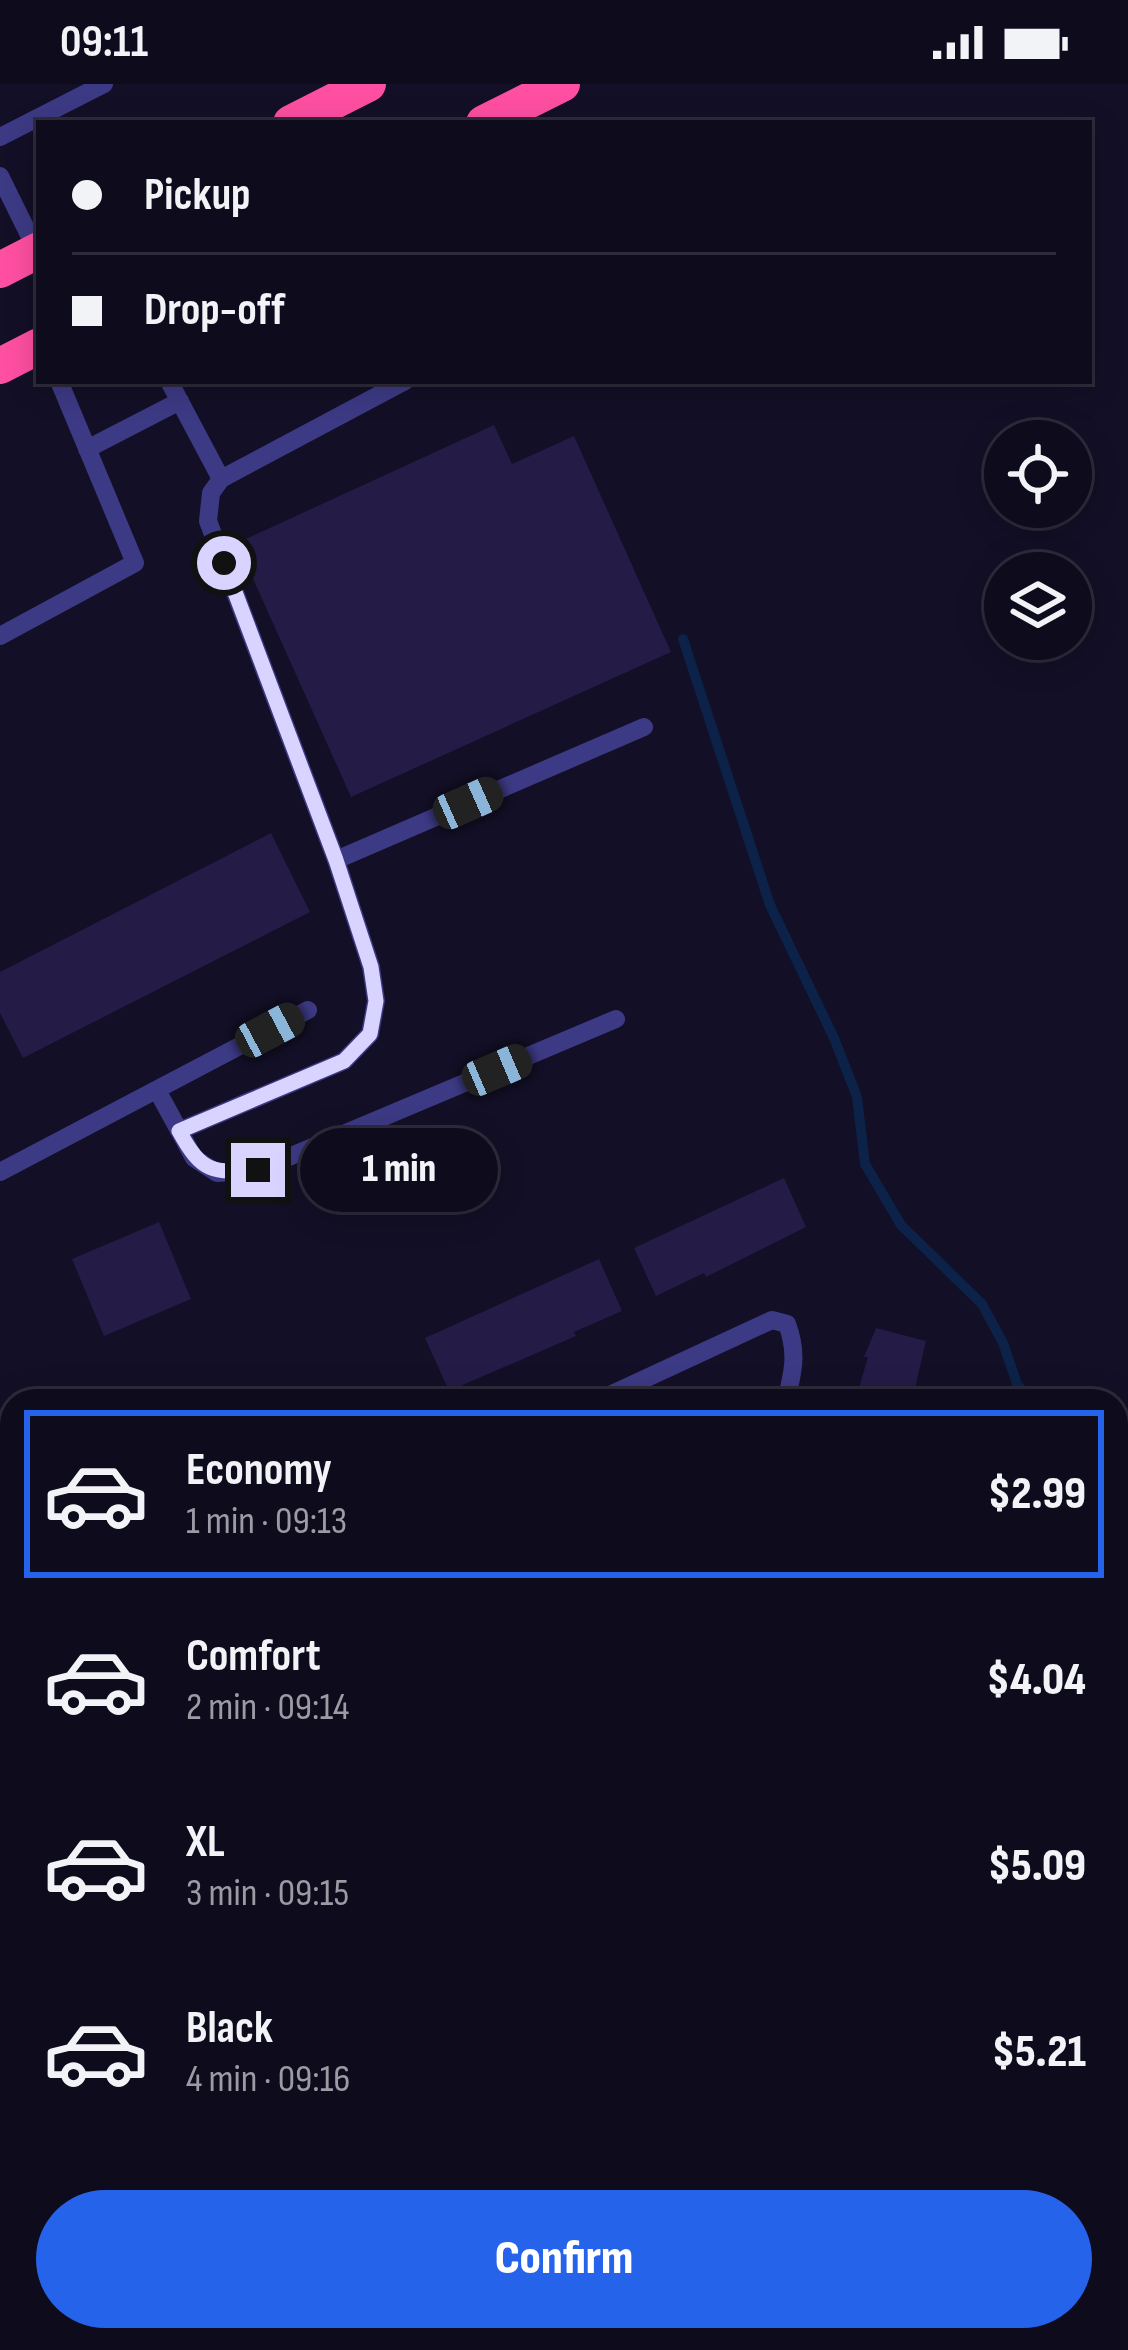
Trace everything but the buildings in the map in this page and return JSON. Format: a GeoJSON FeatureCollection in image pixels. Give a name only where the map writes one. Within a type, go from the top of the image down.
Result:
{"type":"FeatureCollection","features":[{"type":"Feature","properties":{"kind":"highway"},"geometry":{"type":"LineString","coordinates":[[297,120],[368,84]]}},
{"type":"Feature","properties":{"kind":"highway"},"geometry":{"type":"LineString","coordinates":[[490,120],[562,84]]}},
{"type":"Feature","properties":{"kind":"highway"},"geometry":{"type":"LineString","coordinates":[[0,270],[36,251]]}},
{"type":"Feature","properties":{"kind":"highway"},"geometry":{"type":"LineString","coordinates":[[0,366],[36,348]]}},
{"type":"Feature","properties":{"kind":"lane"},"geometry":{"type":"LineString","coordinates":[[0,137],[104,84]]}},
{"type":"Feature","properties":{"kind":"lane"},"geometry":{"type":"LineString","coordinates":[[0,176],[36,246]]}},
{"type":"Feature","properties":{"kind":"lane"},"geometry":{"type":"LineString","coordinates":[[0,636],[135,563],[59,384]]}},
{"type":"Feature","properties":{"kind":"lane"},"geometry":{"type":"LineString","coordinates":[[171,384],[221,478]]}},
{"type":"Feature","properties":{"kind":"lane"},"geometry":{"type":"LineString","coordinates":[[179,1131],[344,1061],[370,1034],[376,1001],[371,967],[336,860],[208,521],[211,493],[221,478],[372,388]]}},
{"type":"Feature","properties":{"kind":"lane"},"geometry":{"type":"LineString","coordinates":[[87,449],[180,400]]}},
{"type":"Feature","properties":{"kind":"lane"},"geometry":{"type":"LineString","coordinates":[[336,860],[644,727]]}},
{"type":"Feature","properties":{"kind":"lane"},"geometry":{"type":"LineString","coordinates":[[0,1172],[308,1010]]}},
{"type":"Feature","properties":{"kind":"lane"},"geometry":{"type":"LineString","coordinates":[[157,1090],[194,1158],[218,1173],[258,1170],[616,1019]]}},
{"type":"Feature","properties":{"kind":"lane"},"geometry":{"type":"LineString","coordinates":[[623,1389],[772,1320],[787,1324],[794,1342],[796,1359],[789,1389]]}},
{"type":"Feature","properties":{"kind":"waterway"},"geometry":{"type":"LineString","coordinates":[[683,639],[770,905],[857,1097],[865,1164],[901,1225],[982,1304],[1021,1389]]}},
{"type":"Feature","properties":{"kind":"route"},"geometry":{"type":"LineString","coordinates":[[224,563],[336,860],[371,967],[376,1001],[370,1034],[344,1061],[179,1131],[194,1158],[218,1173],[258,1170]]}}]}
